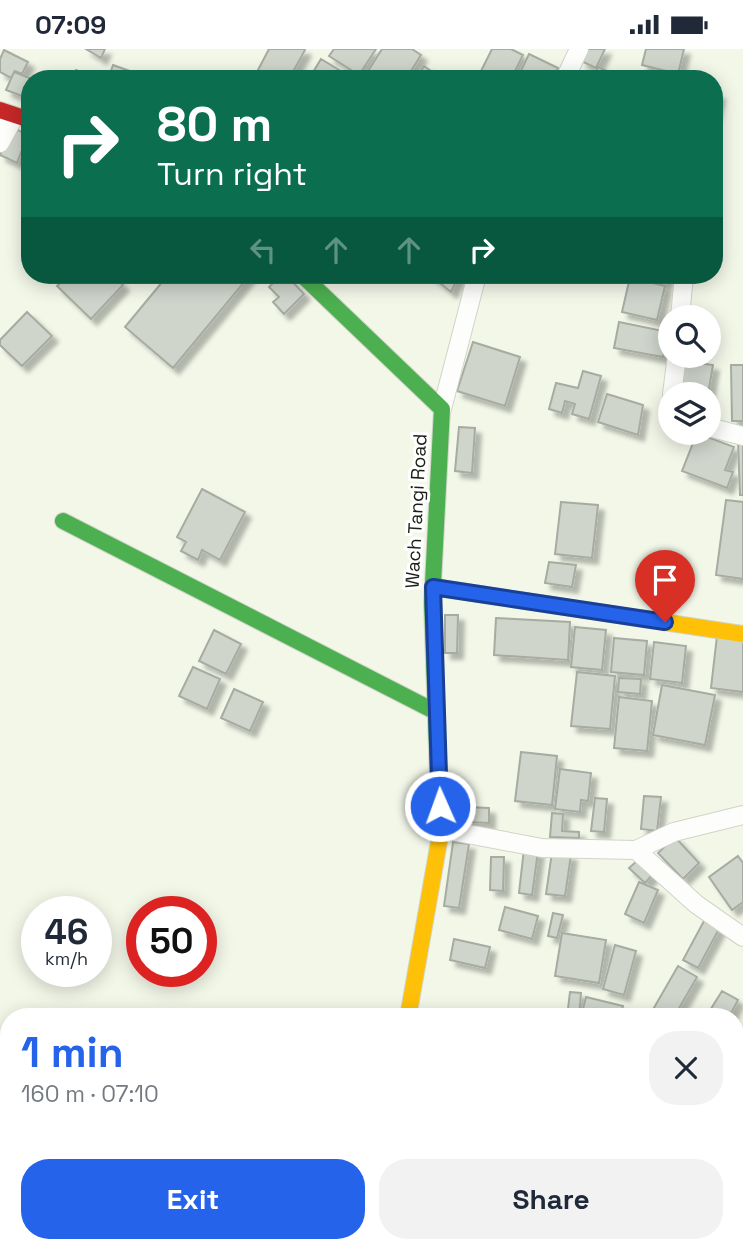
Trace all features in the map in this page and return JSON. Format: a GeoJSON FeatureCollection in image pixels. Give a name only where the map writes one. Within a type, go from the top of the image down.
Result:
{"type":"FeatureCollection","features":[{"type":"Feature","properties":{"kind":"main road"},"geometry":{"type":"LineString","coordinates":[[0,112],[21,118]]}},
{"type":"Feature","properties":{"kind":"main road","name":"Wach Tangi Road"},"geometry":{"type":"LineString","coordinates":[[311,284],[442,409],[433,587],[440,829],[410,1008]]}},
{"type":"Feature","properties":{"kind":"main road"},"geometry":{"type":"LineString","coordinates":[[63,521],[436,712]]}},
{"type":"Feature","properties":{"kind":"main road"},"geometry":{"type":"LineString","coordinates":[[433,587],[743,633]]}},
{"type":"Feature","properties":{"kind":"street"},"geometry":{"type":"LineString","coordinates":[[569,70],[579,49]]}},
{"type":"Feature","properties":{"kind":"street"},"geometry":{"type":"LineString","coordinates":[[0,112],[13,119],[0,143]]}},
{"type":"Feature","properties":{"kind":"street"},"geometry":{"type":"LineString","coordinates":[[442,409],[475,284]]}},
{"type":"Feature","properties":{"kind":"street"},"geometry":{"type":"LineString","coordinates":[[681,305],[683,284]]}},
{"type":"Feature","properties":{"kind":"street"},"geometry":{"type":"LineString","coordinates":[[721,431],[743,436]]}},
{"type":"Feature","properties":{"kind":"street"},"geometry":{"type":"LineString","coordinates":[[440,829],[542,848],[636,850],[674,832],[743,815]]}},
{"type":"Feature","properties":{"kind":"street"},"geometry":{"type":"LineString","coordinates":[[636,850],[696,904],[743,937]]}},
{"type":"Feature","properties":{"kind":"building"},"geometry":{"type":"Polygon","coordinates":[[[86,49],[105,49],[101,58],[86,49]]]}},
{"type":"Feature","properties":{"kind":"building"},"geometry":{"type":"Polygon","coordinates":[[[269,49],[305,50],[294,70],[258,70],[269,49]]]}},
{"type":"Feature","properties":{"kind":"building"},"geometry":{"type":"Polygon","coordinates":[[[334,49],[376,49],[362,70],[351,70],[329,56],[334,49]]]}},
{"type":"Feature","properties":{"kind":"building"},"geometry":{"type":"Polygon","coordinates":[[[382,49],[412,49],[421,55],[412,70],[369,70],[382,49]]]}},
{"type":"Feature","properties":{"kind":"building"},"geometry":{"type":"Polygon","coordinates":[[[492,49],[511,49],[523,55],[516,70],[482,70],[492,49]]]}},
{"type":"Feature","properties":{"kind":"building"},"geometry":{"type":"Polygon","coordinates":[[[586,49],[605,49],[596,68],[581,61],[586,49]]]}},
{"type":"Feature","properties":{"kind":"building"},"geometry":{"type":"Polygon","coordinates":[[[646,49],[684,49],[679,70],[662,70],[642,65],[646,49]]]}},
{"type":"Feature","properties":{"kind":"building"},"geometry":{"type":"Polygon","coordinates":[[[4,50],[28,62],[21,74],[15,71],[11,78],[0,72],[0,59],[4,50]]]}},
{"type":"Feature","properties":{"kind":"building"},"geometry":{"type":"Polygon","coordinates":[[[529,54],[558,68],[557,70],[521,70],[529,54]]]}},
{"type":"Feature","properties":{"kind":"building"},"geometry":{"type":"Polygon","coordinates":[[[321,59],[339,70],[314,70],[321,59]]]}},
{"type":"Feature","properties":{"kind":"building"},"geometry":{"type":"Polygon","coordinates":[[[113,65],[127,70],[111,70],[113,65]]]}},
{"type":"Feature","properties":{"kind":"building"},"geometry":{"type":"Polygon","coordinates":[[[14,72],[21,75],[21,96],[6,90],[14,72]]]}},
{"type":"Feature","properties":{"kind":"building"},"geometry":{"type":"Polygon","coordinates":[[[12,127],[21,132],[21,153],[17,163],[0,155],[12,127]]]}},
{"type":"Feature","properties":{"kind":"building"},"geometry":{"type":"Polygon","coordinates":[[[59,284],[123,285],[91,319],[57,286],[59,284]]]}},
{"type":"Feature","properties":{"kind":"building"},"geometry":{"type":"Polygon","coordinates":[[[161,284],[243,284],[173,368],[125,327],[161,284]]]}},
{"type":"Feature","properties":{"kind":"building"},"geometry":{"type":"Polygon","coordinates":[[[272,284],[295,284],[304,294],[284,314],[273,302],[279,297],[269,287],[272,284]]]}},
{"type":"Feature","properties":{"kind":"building"},"geometry":{"type":"Polygon","coordinates":[[[441,284],[455,284],[451,292],[441,284]]]}},
{"type":"Feature","properties":{"kind":"building"},"geometry":{"type":"Polygon","coordinates":[[[628,284],[665,286],[661,305],[658,305],[657,320],[622,312],[628,284]]]}},
{"type":"Feature","properties":{"kind":"building"},"geometry":{"type":"Polygon","coordinates":[[[27,312],[52,336],[22,366],[0,345],[0,340],[27,312]]]}},
{"type":"Feature","properties":{"kind":"building"},"geometry":{"type":"Polygon","coordinates":[[[619,322],[658,330],[658,356],[614,348],[619,322]]]}},
{"type":"Feature","properties":{"kind":"building"},"geometry":{"type":"Polygon","coordinates":[[[473,342],[520,357],[505,406],[457,391],[473,342]]]}},
{"type":"Feature","properties":{"kind":"building"},"geometry":{"type":"Polygon","coordinates":[[[731,365],[743,365],[743,421],[732,421],[731,365]]]}},
{"type":"Feature","properties":{"kind":"building"},"geometry":{"type":"Polygon","coordinates":[[[683,368],[712,368],[710,382],[681,382],[683,368]]]}},
{"type":"Feature","properties":{"kind":"building"},"geometry":{"type":"Polygon","coordinates":[[[583,371],[601,376],[589,419],[572,414],[575,404],[565,401],[562,413],[549,409],[556,383],[578,388],[583,371]]]}},
{"type":"Feature","properties":{"kind":"building"},"geometry":{"type":"Polygon","coordinates":[[[607,394],[643,405],[638,435],[598,422],[607,394]]]}},
{"type":"Feature","properties":{"kind":"building"},"geometry":{"type":"Polygon","coordinates":[[[459,427],[475,428],[472,473],[455,471],[459,427]]]}},
{"type":"Feature","properties":{"kind":"building"},"geometry":{"type":"Polygon","coordinates":[[[721,442],[734,447],[725,470],[733,472],[727,488],[682,471],[692,445],[721,445],[721,442]]]}},
{"type":"Feature","properties":{"kind":"building"},"geometry":{"type":"Polygon","coordinates":[[[738,442],[743,442],[743,495],[740,495],[738,442]]]}},
{"type":"Feature","properties":{"kind":"building"},"geometry":{"type":"Polygon","coordinates":[[[202,489],[245,512],[220,560],[202,550],[198,560],[181,551],[186,542],[177,537],[202,489]]]}},
{"type":"Feature","properties":{"kind":"building"},"geometry":{"type":"Polygon","coordinates":[[[726,500],[743,502],[743,579],[716,575],[726,500]]]}},
{"type":"Feature","properties":{"kind":"building"},"geometry":{"type":"Polygon","coordinates":[[[561,502],[598,505],[592,558],[555,554],[561,502]]]}},
{"type":"Feature","properties":{"kind":"building"},"geometry":{"type":"Polygon","coordinates":[[[549,562],[576,565],[572,587],[545,583],[549,562]]]}},
{"type":"Feature","properties":{"kind":"building"},"geometry":{"type":"Polygon","coordinates":[[[445,615],[458,615],[457,653],[445,653],[445,615]]]}},
{"type":"Feature","properties":{"kind":"building"},"geometry":{"type":"Polygon","coordinates":[[[496,618],[570,622],[568,660],[494,655],[496,618]]]}},
{"type":"Feature","properties":{"kind":"building"},"geometry":{"type":"Polygon","coordinates":[[[575,627],[606,630],[602,670],[571,667],[575,627]]]}},
{"type":"Feature","properties":{"kind":"building"},"geometry":{"type":"Polygon","coordinates":[[[214,630],[241,644],[226,674],[199,661],[214,630]]]}},
{"type":"Feature","properties":{"kind":"building"},"geometry":{"type":"Polygon","coordinates":[[[717,636],[743,640],[743,692],[711,688],[717,636]]]}},
{"type":"Feature","properties":{"kind":"building"},"geometry":{"type":"Polygon","coordinates":[[[614,638],[647,641],[644,675],[611,672],[614,638]]]}},
{"type":"Feature","properties":{"kind":"building"},"geometry":{"type":"Polygon","coordinates":[[[654,642],[686,646],[682,683],[650,679],[654,642]]]}},
{"type":"Feature","properties":{"kind":"building"},"geometry":{"type":"Polygon","coordinates":[[[193,667],[220,679],[207,709],[179,696],[193,667]]]}},
{"type":"Feature","properties":{"kind":"building"},"geometry":{"type":"Polygon","coordinates":[[[577,672],[615,676],[610,729],[571,726],[577,672]]]}},
{"type":"Feature","properties":{"kind":"building"},"geometry":{"type":"Polygon","coordinates":[[[619,678],[641,679],[640,694],[618,692],[619,678]]]}},
{"type":"Feature","properties":{"kind":"building"},"geometry":{"type":"Polygon","coordinates":[[[662,685],[715,695],[705,745],[653,735],[662,685]]]}},
{"type":"Feature","properties":{"kind":"building"},"geometry":{"type":"Polygon","coordinates":[[[234,689],[263,702],[250,731],[221,718],[234,689]]]}},
{"type":"Feature","properties":{"kind":"building"},"geometry":{"type":"Polygon","coordinates":[[[619,697],[652,701],[647,751],[614,748],[619,697]]]}},
{"type":"Feature","properties":{"kind":"building"},"geometry":{"type":"Polygon","coordinates":[[[521,752],[557,756],[552,805],[515,801],[521,752]]]}},
{"type":"Feature","properties":{"kind":"building"},"geometry":{"type":"Polygon","coordinates":[[[560,769],[591,773],[588,801],[581,800],[580,812],[555,809],[560,769]]]}},
{"type":"Feature","properties":{"kind":"building"},"geometry":{"type":"Polygon","coordinates":[[[644,796],[661,797],[657,831],[641,829],[644,796]]]}},
{"type":"Feature","properties":{"kind":"building"},"geometry":{"type":"Polygon","coordinates":[[[595,798],[607,799],[604,832],[591,831],[595,798]]]}},
{"type":"Feature","properties":{"kind":"building"},"geometry":{"type":"Polygon","coordinates":[[[467,807],[489,808],[489,823],[467,822],[467,807]]]}},
{"type":"Feature","properties":{"kind":"building"},"geometry":{"type":"Polygon","coordinates":[[[552,813],[563,814],[562,831],[579,832],[579,838],[550,837],[552,813]]]}},
{"type":"Feature","properties":{"kind":"building"},"geometry":{"type":"Polygon","coordinates":[[[675,837],[699,863],[683,879],[658,853],[675,837]]]}},
{"type":"Feature","properties":{"kind":"building"},"geometry":{"type":"Polygon","coordinates":[[[453,842],[469,844],[459,908],[444,906],[453,842]]]}},
{"type":"Feature","properties":{"kind":"building"},"geometry":{"type":"Polygon","coordinates":[[[524,849],[538,851],[532,895],[519,893],[524,849]]]}},
{"type":"Feature","properties":{"kind":"building"},"geometry":{"type":"Polygon","coordinates":[[[552,852],[571,855],[565,896],[546,894],[552,852]]]}},
{"type":"Feature","properties":{"kind":"building"},"geometry":{"type":"Polygon","coordinates":[[[738,856],[743,863],[743,902],[732,910],[709,877],[738,856]]]}},
{"type":"Feature","properties":{"kind":"building"},"geometry":{"type":"Polygon","coordinates":[[[491,857],[504,857],[503,891],[490,890],[491,857]]]}},
{"type":"Feature","properties":{"kind":"building"},"geometry":{"type":"Polygon","coordinates":[[[638,860],[653,874],[645,883],[629,868],[638,860]]]}},
{"type":"Feature","properties":{"kind":"building"},"geometry":{"type":"Polygon","coordinates":[[[639,882],[658,890],[644,923],[625,914],[639,882]]]}},
{"type":"Feature","properties":{"kind":"building"},"geometry":{"type":"Polygon","coordinates":[[[505,907],[538,916],[532,939],[499,930],[505,907]]]}},
{"type":"Feature","properties":{"kind":"building"},"geometry":{"type":"Polygon","coordinates":[[[553,913],[563,915],[557,938],[548,936],[553,913]]]}},
{"type":"Feature","properties":{"kind":"building"},"geometry":{"type":"Polygon","coordinates":[[[705,919],[720,927],[698,968],[683,960],[705,919]]]}},
{"type":"Feature","properties":{"kind":"building"},"geometry":{"type":"Polygon","coordinates":[[[562,933],[606,940],[599,983],[555,976],[562,933]]]}},
{"type":"Feature","properties":{"kind":"building"},"geometry":{"type":"Polygon","coordinates":[[[454,939],[490,947],[485,968],[450,960],[454,939]]]}},
{"type":"Feature","properties":{"kind":"building"},"geometry":{"type":"Polygon","coordinates":[[[615,945],[636,951],[624,995],[603,989],[615,945]]]}},
{"type":"Feature","properties":{"kind":"building"},"geometry":{"type":"Polygon","coordinates":[[[678,966],[697,977],[679,1008],[654,1008],[678,966]]]}},
{"type":"Feature","properties":{"kind":"building"},"geometry":{"type":"Polygon","coordinates":[[[722,991],[738,1000],[734,1008],[711,1008],[722,991]]]}},
{"type":"Feature","properties":{"kind":"building"},"geometry":{"type":"Polygon","coordinates":[[[570,992],[581,993],[580,1008],[568,1008],[570,992]]]}},
{"type":"Feature","properties":{"kind":"building"},"geometry":{"type":"Polygon","coordinates":[[[586,997],[623,1006],[622,1008],[583,1008],[586,997]]]}},
{"type":"Feature","properties":{"kind":"traffic: fast"},"geometry":{"type":"LineString","coordinates":[[311,284],[442,409],[432,603],[440,836]]}},
{"type":"Feature","properties":{"kind":"traffic: fast"},"geometry":{"type":"LineString","coordinates":[[63,521],[436,712]]}},
{"type":"Feature","properties":{"kind":"traffic: slow"},"geometry":{"type":"LineString","coordinates":[[433,587],[743,634]]}},
{"type":"Feature","properties":{"kind":"traffic: slow"},"geometry":{"type":"LineString","coordinates":[[410,1008],[440,836]]}},
{"type":"Feature","properties":{"kind":"traffic: jam"},"geometry":{"type":"LineString","coordinates":[[0,110],[21,117]]}},
{"type":"Feature","properties":{"kind":"route"},"geometry":{"type":"LineString","coordinates":[[440,806],[433,587],[665,622]]}}]}
